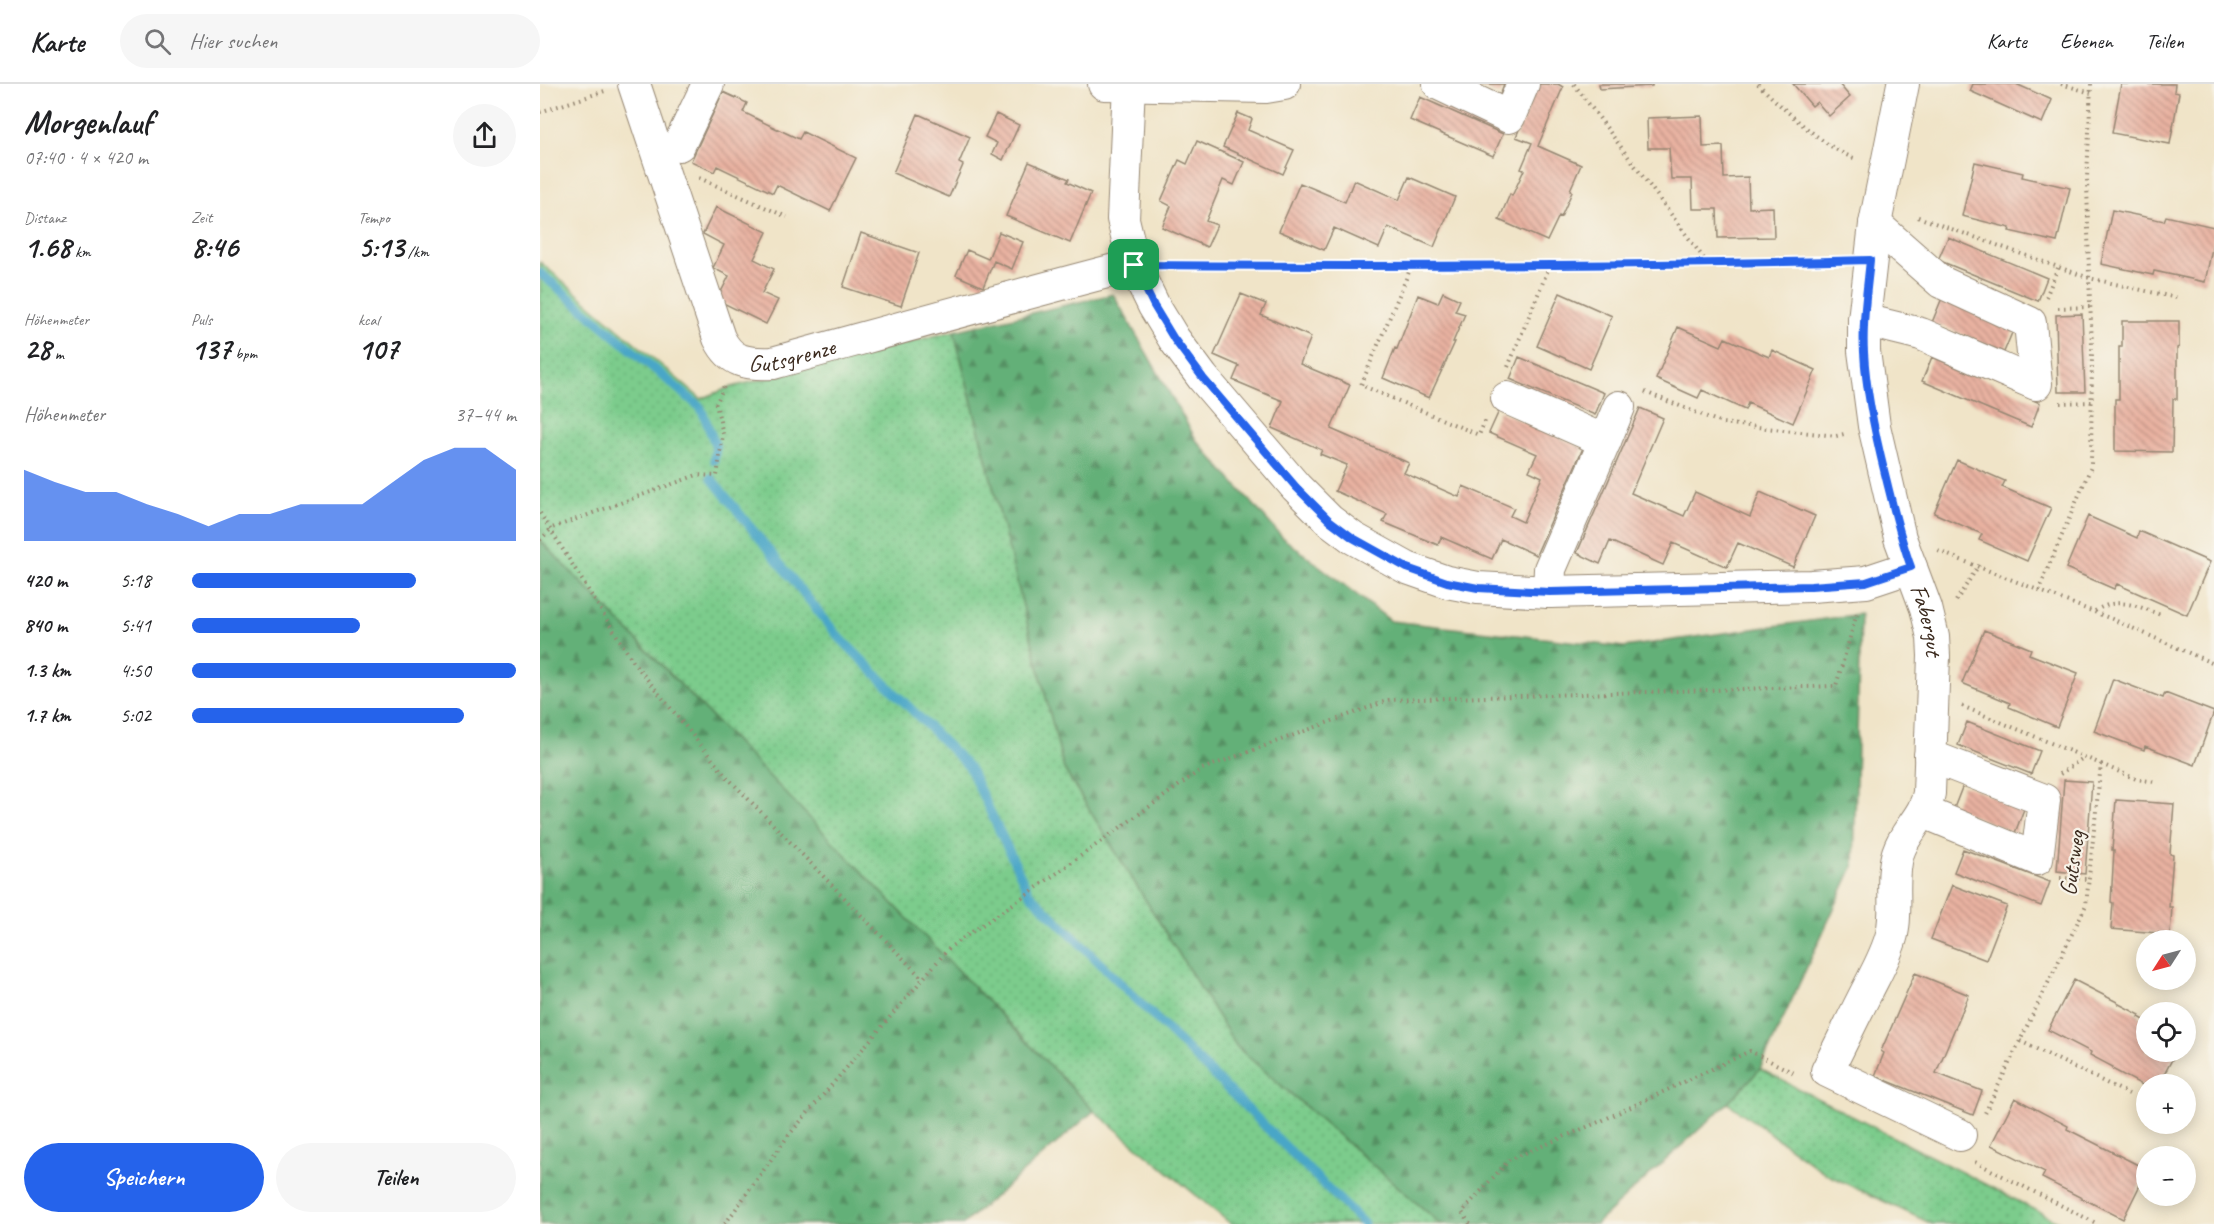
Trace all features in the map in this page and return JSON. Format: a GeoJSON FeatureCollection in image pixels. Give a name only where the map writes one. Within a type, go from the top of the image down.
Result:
{"type":"FeatureCollection","features":[{"type":"Feature","properties":{"kind":"street"},"geometry":{"type":"LineString","coordinates":[[670,153],[708,84]]}},
{"type":"Feature","properties":{"kind":"street"},"geometry":{"type":"LineString","coordinates":[[1284,84],[1266,87],[1121,85],[1123,219],[1134,265],[1169,331],[1203,378],[1296,487],[1329,520],[1375,552],[1407,568],[1447,582],[1478,588],[1550,592],[1811,586],[1866,582],[1911,567]]}},
{"type":"Feature","properties":{"kind":"street"},"geometry":{"type":"LineString","coordinates":[[1439,84],[1509,117],[1523,84]]}},
{"type":"Feature","properties":{"kind":"street","name":"Fabergut"},"geometry":{"type":"LineString","coordinates":[[1903,84],[1875,224],[1864,320],[1864,351],[1874,426],[1900,538],[1926,608],[1933,637],[1929,793],[1924,812],[1910,827],[1898,852],[1894,871],[1895,920],[1886,952],[1827,1071],[1969,1130]]}},
{"type":"Feature","properties":{"kind":"street","name":"Gutsgrenze"},"geometry":{"type":"LineString","coordinates":[[625,86],[670,153],[719,338],[725,350],[747,363],[772,363],[1134,265]]}},
{"type":"Feature","properties":{"kind":"street"},"geometry":{"type":"LineString","coordinates":[[1864,320],[1921,334],[2036,384],[2030,323],[1941,282],[1875,224]]}},
{"type":"Feature","properties":{"kind":"street"},"geometry":{"type":"LineString","coordinates":[[1500,395],[1605,441]]}},
{"type":"Feature","properties":{"kind":"street"},"geometry":{"type":"LineString","coordinates":[[1550,592],[1550,569],[1619,407]]}},
{"type":"Feature","properties":{"kind":"street"},"geometry":{"type":"LineString","coordinates":[[1924,812],[2037,859],[2044,800],[1930,756]]}},
{"type":"Feature","properties":{"kind":"path"},"geometry":{"type":"LineString","coordinates":[[1574,84],[1708,264]]}},
{"type":"Feature","properties":{"kind":"path"},"geometry":{"type":"LineString","coordinates":[[1758,84],[1784,109],[1850,157],[1887,166]]}},
{"type":"Feature","properties":{"kind":"path"},"geometry":{"type":"LineString","coordinates":[[2061,84],[2091,93]]}},
{"type":"Feature","properties":{"kind":"path"},"geometry":{"type":"LineString","coordinates":[[2091,84],[2087,178],[2089,278],[2177,298]]}},
{"type":"Feature","properties":{"kind":"path"},"geometry":{"type":"LineString","coordinates":[[540,112],[625,86]]}},
{"type":"Feature","properties":{"kind":"path"},"geometry":{"type":"LineString","coordinates":[[670,153],[787,217]]}},
{"type":"Feature","properties":{"kind":"path"},"geometry":{"type":"LineString","coordinates":[[1134,265],[1411,267],[1870,260]]}},
{"type":"Feature","properties":{"kind":"path"},"geometry":{"type":"LineString","coordinates":[[1411,267],[1361,385],[1479,435],[1500,395],[1550,266]]}},
{"type":"Feature","properties":{"kind":"path"},"geometry":{"type":"LineString","coordinates":[[2045,300],[2058,267]]}},
{"type":"Feature","properties":{"kind":"path"},"geometry":{"type":"LineString","coordinates":[[540,540],[552,528],[697,475],[717,476],[723,434],[716,404],[737,359]]}},
{"type":"Feature","properties":{"kind":"path"},"geometry":{"type":"LineString","coordinates":[[1619,407],[1632,408],[1641,390],[1722,423],[1836,436],[1874,426]]}},
{"type":"Feature","properties":{"kind":"path"},"geometry":{"type":"LineString","coordinates":[[540,513],[552,528],[634,663],[725,775],[923,979]]}},
{"type":"Feature","properties":{"kind":"path"},"geometry":{"type":"LineString","coordinates":[[1900,538],[1978,565],[2214,664]]}},
{"type":"Feature","properties":{"kind":"path"},"geometry":{"type":"LineString","coordinates":[[724,1224],[788,1136],[950,946],[1029,893],[1202,769],[1389,700],[1836,686],[1866,582]]}},
{"type":"Feature","properties":{"kind":"path"},"geometry":{"type":"LineString","coordinates":[[2094,612],[2105,605],[2125,602],[2161,615]]}},
{"type":"Feature","properties":{"kind":"path"},"geometry":{"type":"LineString","coordinates":[[1933,699],[1968,707],[2101,764],[2136,778],[2154,782]]}},
{"type":"Feature","properties":{"kind":"path","name":"Gutsweg"},"geometry":{"type":"LineString","coordinates":[[1969,1130],[2020,1041],[2086,905],[2101,764]]}},
{"type":"Feature","properties":{"kind":"path"},"geometry":{"type":"LineString","coordinates":[[2020,1041],[2129,1094]]}},
{"type":"Feature","properties":{"kind":"path"},"geometry":{"type":"LineString","coordinates":[[1470,1224],[1462,1212],[1509,1160],[1750,1051]]}},
{"type":"Feature","properties":{"kind":"green space"},"geometry":{"type":"Polygon","coordinates":[[[540,262],[701,399],[728,388],[954,331],[1064,769],[1237,1047],[1441,1224],[1231,1224],[1094,1111],[540,540],[540,262]]]}},
{"type":"Feature","properties":{"kind":"green space"},"geometry":{"type":"Polygon","coordinates":[[[1113,294],[1197,441],[1283,538],[1391,621],[1624,647],[1860,614],[1854,865],[1760,1069],[1728,1103],[1596,1224],[1441,1224],[1237,1047],[1064,769],[954,331],[1113,294]]]}},
{"type":"Feature","properties":{"kind":"green space"},"geometry":{"type":"Polygon","coordinates":[[[540,540],[1094,1111],[963,1224],[540,1224],[540,540]]]}},
{"type":"Feature","properties":{"kind":"green space"},"geometry":{"type":"Polygon","coordinates":[[[1760,1069],[2063,1224],[1932,1224],[1828,1175],[1728,1103],[1760,1069]]]}},
{"type":"Feature","properties":{"kind":"building"},"geometry":{"type":"Polygon","coordinates":[[[1474,84],[1504,84],[1500,95],[1474,84]]]}},
{"type":"Feature","properties":{"kind":"building"},"geometry":{"type":"Polygon","coordinates":[[[1538,84],[1558,84],[1563,87],[1538,146],[1581,165],[1561,217],[1559,216],[1547,241],[1499,220],[1524,170],[1521,169],[1532,143],[1516,137],[1538,84]]]}},
{"type":"Feature","properties":{"kind":"building"},"geometry":{"type":"Polygon","coordinates":[[[1599,84],[1652,84],[1652,86],[1600,89],[1599,84]]]}},
{"type":"Feature","properties":{"kind":"building"},"geometry":{"type":"Polygon","coordinates":[[[1793,84],[1839,84],[1850,97],[1829,116],[1817,102],[1812,106],[1793,84]]]}},
{"type":"Feature","properties":{"kind":"building"},"geometry":{"type":"Polygon","coordinates":[[[1973,84],[2016,84],[2052,100],[2042,123],[1970,91],[1973,84]]]}},
{"type":"Feature","properties":{"kind":"building"},"geometry":{"type":"Polygon","coordinates":[[[2121,84],[2175,84],[2174,92],[2179,93],[2170,144],[2112,133],[2121,84]]]}},
{"type":"Feature","properties":{"kind":"building"},"geometry":{"type":"Polygon","coordinates":[[[723,92],[747,103],[743,112],[771,126],[799,139],[803,132],[856,158],[830,211],[777,185],[773,193],[717,166],[714,172],[691,161],[723,92]]]}},
{"type":"Feature","properties":{"kind":"building"},"geometry":{"type":"Polygon","coordinates":[[[1420,97],[1503,134],[1493,156],[1410,120],[1420,97]]]}},
{"type":"Feature","properties":{"kind":"building"},"geometry":{"type":"Polygon","coordinates":[[[1238,113],[1252,119],[1248,130],[1294,150],[1283,174],[1223,147],[1238,113]]]}},
{"type":"Feature","properties":{"kind":"building"},"geometry":{"type":"Polygon","coordinates":[[[918,114],[970,137],[959,163],[963,165],[949,197],[893,173],[918,114]]]}},
{"type":"Feature","properties":{"kind":"building"},"geometry":{"type":"Polygon","coordinates":[[[996,114],[1019,125],[1003,160],[992,154],[997,143],[985,137],[996,114]]]}},
{"type":"Feature","properties":{"kind":"building"},"geometry":{"type":"Polygon","coordinates":[[[1702,116],[1703,147],[1723,146],[1724,178],[1748,177],[1749,208],[1773,207],[1774,237],[1718,238],[1717,209],[1693,209],[1692,179],[1671,179],[1669,148],[1648,148],[1647,118],[1702,116]]]}},
{"type":"Feature","properties":{"kind":"building"},"geometry":{"type":"Polygon","coordinates":[[[1197,141],[1244,162],[1234,185],[1223,180],[1206,221],[1217,225],[1207,247],[1162,227],[1171,206],[1161,201],[1179,160],[1187,164],[1197,141]]]}},
{"type":"Feature","properties":{"kind":"building"},"geometry":{"type":"Polygon","coordinates":[[[1029,162],[1069,179],[1067,182],[1091,193],[1070,243],[1006,216],[1029,162]]]}},
{"type":"Feature","properties":{"kind":"building"},"geometry":{"type":"Polygon","coordinates":[[[1975,162],[2023,173],[2022,177],[2070,188],[2057,242],[2009,231],[2010,228],[1962,216],[1975,162]]]}},
{"type":"Feature","properties":{"kind":"building"},"geometry":{"type":"Polygon","coordinates":[[[1409,177],[1455,197],[1434,247],[1388,227],[1379,248],[1334,228],[1324,250],[1279,231],[1300,183],[1345,202],[1354,180],[1399,200],[1409,177]]]}},
{"type":"Feature","properties":{"kind":"building"},"geometry":{"type":"Polygon","coordinates":[[[716,207],[767,232],[754,259],[774,269],[762,293],[778,300],[766,324],[717,300],[729,276],[713,268],[724,245],[703,234],[716,207]]]}},
{"type":"Feature","properties":{"kind":"building"},"geometry":{"type":"Polygon","coordinates":[[[2112,210],[2164,221],[2166,216],[2214,227],[2214,239],[2205,282],[2154,271],[2153,275],[2101,264],[2112,210]]]}},
{"type":"Feature","properties":{"kind":"building"},"geometry":{"type":"Polygon","coordinates":[[[999,232],[1023,242],[1012,269],[994,261],[983,287],[956,275],[967,250],[988,259],[999,232]]]}},
{"type":"Feature","properties":{"kind":"building"},"geometry":{"type":"Polygon","coordinates":[[[861,233],[919,253],[901,306],[843,287],[861,233]]]}},
{"type":"Feature","properties":{"kind":"building"},"geometry":{"type":"Polygon","coordinates":[[[1948,237],[2047,278],[2038,301],[1938,260],[1948,237]]]}},
{"type":"Feature","properties":{"kind":"building"},"geometry":{"type":"Polygon","coordinates":[[[1443,292],[1460,300],[1455,311],[1465,314],[1453,342],[1455,342],[1429,398],[1383,378],[1418,295],[1438,303],[1443,292]]]}},
{"type":"Feature","properties":{"kind":"building"},"geometry":{"type":"Polygon","coordinates":[[[1560,293],[1612,316],[1589,369],[1537,346],[1560,293]]]}},
{"type":"Feature","properties":{"kind":"building"},"geometry":{"type":"Polygon","coordinates":[[[1241,294],[1266,304],[1261,315],[1311,337],[1300,364],[1350,385],[1331,429],[1409,463],[1404,473],[1459,497],[1463,486],[1514,508],[1510,516],[1523,522],[1542,477],[1529,471],[1537,454],[1489,433],[1499,411],[1583,448],[1536,555],[1501,539],[1492,559],[1441,537],[1438,545],[1383,522],[1387,514],[1335,491],[1347,465],[1320,454],[1322,450],[1272,428],[1283,401],[1233,380],[1239,366],[1214,355],[1241,294]]]}},
{"type":"Feature","properties":{"kind":"building"},"geometry":{"type":"Polygon","coordinates":[[[1942,298],[2014,328],[2004,352],[1945,327],[1931,325],[1942,298]]]}},
{"type":"Feature","properties":{"kind":"building"},"geometry":{"type":"Polygon","coordinates":[[[2082,314],[2085,392],[2058,392],[2056,315],[2082,314]]]}},
{"type":"Feature","properties":{"kind":"building"},"geometry":{"type":"Polygon","coordinates":[[[2122,321],[2179,321],[2177,399],[2173,399],[2172,452],[2115,451],[2115,399],[2119,399],[2119,347],[2122,347],[2122,321]]]}},
{"type":"Feature","properties":{"kind":"building"},"geometry":{"type":"Polygon","coordinates":[[[1678,327],[1721,346],[1725,338],[1769,357],[1772,350],[1816,370],[1793,423],[1748,403],[1745,410],[1702,390],[1698,398],[1656,379],[1678,327]]]}},
{"type":"Feature","properties":{"kind":"building"},"geometry":{"type":"Polygon","coordinates":[[[1519,357],[1604,393],[1595,415],[1510,379],[1519,357]]]}},
{"type":"Feature","properties":{"kind":"building"},"geometry":{"type":"Polygon","coordinates":[[[1932,357],[2040,403],[2031,427],[1922,381],[1932,357]]]}},
{"type":"Feature","properties":{"kind":"building"},"geometry":{"type":"Polygon","coordinates":[[[1640,408],[1663,418],[1631,493],[1684,516],[1695,492],[1750,517],[1760,492],[1815,516],[1793,567],[1738,543],[1727,567],[1673,543],[1663,565],[1610,541],[1600,564],[1577,553],[1640,408]]]}},
{"type":"Feature","properties":{"kind":"building"},"geometry":{"type":"Polygon","coordinates":[[[1957,460],[2005,481],[2002,487],[2051,508],[2027,561],[1979,540],[1982,534],[1934,513],[1957,460]]]}},
{"type":"Feature","properties":{"kind":"building"},"geometry":{"type":"Polygon","coordinates":[[[2088,516],[2137,538],[2139,531],[2210,562],[2187,615],[2117,584],[2114,589],[2066,568],[2088,516]]]}},
{"type":"Feature","properties":{"kind":"building"},"geometry":{"type":"Polygon","coordinates":[[[1984,630],[2031,649],[2029,654],[2078,673],[2057,727],[2009,707],[2010,703],[1962,683],[1984,630]]]}},
{"type":"Feature","properties":{"kind":"building"},"geometry":{"type":"Polygon","coordinates":[[[2113,679],[2163,698],[2165,693],[2214,712],[2195,765],[2145,746],[2144,750],[2094,731],[2113,679]]]}},
{"type":"Feature","properties":{"kind":"building"},"geometry":{"type":"Polygon","coordinates":[[[1967,722],[2040,751],[2031,774],[1958,745],[1967,722]]]}},
{"type":"Feature","properties":{"kind":"building"},"geometry":{"type":"Polygon","coordinates":[[[2064,780],[2092,782],[2085,874],[2057,871],[2064,780]]]}},
{"type":"Feature","properties":{"kind":"building"},"geometry":{"type":"Polygon","coordinates":[[[1963,785],[2024,809],[2015,833],[1954,808],[1963,785]]]}},
{"type":"Feature","properties":{"kind":"building"},"geometry":{"type":"Polygon","coordinates":[[[2116,800],[2174,804],[2170,854],[2173,855],[2169,907],[2172,907],[2170,930],[2111,929],[2114,850],[2112,850],[2116,800]]]}},
{"type":"Feature","properties":{"kind":"building"},"geometry":{"type":"Polygon","coordinates":[[[1963,849],[2050,882],[2041,906],[1954,872],[1963,849]]]}},
{"type":"Feature","properties":{"kind":"building"},"geometry":{"type":"Polygon","coordinates":[[[1952,885],[2007,906],[1986,960],[1931,939],[1952,885]]]}},
{"type":"Feature","properties":{"kind":"building"},"geometry":{"type":"Polygon","coordinates":[[[1915,973],[1969,995],[1936,1073],[1982,1091],[1973,1115],[1875,1076],[1884,1053],[1881,1051],[1915,973]]]}},
{"type":"Feature","properties":{"kind":"building"},"geometry":{"type":"Polygon","coordinates":[[[2074,980],[2136,1013],[2136,1062],[2171,1062],[2164,1074],[2136,1074],[2136,1082],[2090,1055],[2091,1052],[2048,1030],[2074,980]]]}},
{"type":"Feature","properties":{"kind":"building"},"geometry":{"type":"Polygon","coordinates":[[[2015,1098],[2068,1126],[2067,1129],[2136,1164],[2136,1193],[2123,1219],[2042,1178],[2045,1172],[1991,1145],[2015,1098]]]}},
{"type":"Feature","properties":{"kind":"waterway"},"geometry":{"type":"LineString","coordinates":[[540,273],[701,408],[716,447],[714,460]]}},
{"type":"Feature","properties":{"kind":"waterway"},"geometry":{"type":"LineString","coordinates":[[711,478],[838,636],[969,767],[1029,893],[1364,1224]]}},
{"type":"Feature","properties":{"kind":"route"},"geometry":{"type":"LineString","coordinates":[[1870,260],[1864,320],[1867,381],[1874,426],[1900,538],[1911,567],[1866,582],[1811,586],[1550,592],[1478,588],[1447,582],[1407,568],[1353,538],[1329,520],[1296,487],[1203,378],[1174,339],[1154,306],[1134,265],[1411,267],[1870,260]]}}]}
